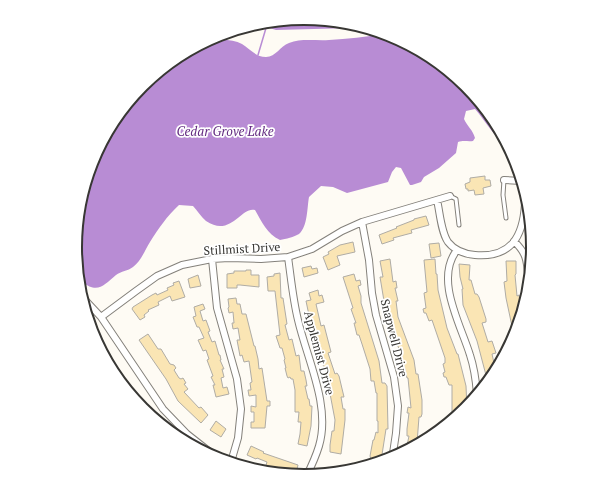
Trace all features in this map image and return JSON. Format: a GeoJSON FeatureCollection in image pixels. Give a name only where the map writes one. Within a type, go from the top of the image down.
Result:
{"type":"FeatureCollection","features":[{"type":"Feature","properties":{"kind":"street"},"geometry":{"type":"LineString","coordinates":[[504,180],[516,181]]}},
{"type":"Feature","properties":{"kind":"street","name":"Stillmist Drive"},"geometry":{"type":"LineString","coordinates":[[101,317],[158,276],[182,265],[212,259],[261,259],[288,257],[312,249],[342,231],[362,222],[450,196]]}},
{"type":"Feature","properties":{"kind":"street"},"geometry":{"type":"LineString","coordinates":[[437,200],[441,224],[448,241],[459,252],[472,255],[488,256],[506,250],[522,229],[525,217]]}},
{"type":"Feature","properties":{"kind":"street","name":"Snapwell Drive"},"geometry":{"type":"LineString","coordinates":[[362,222],[369,260],[376,315],[394,377],[398,406],[393,451]]}},
{"type":"Feature","properties":{"kind":"street"},"geometry":{"type":"LineString","coordinates":[[514,241],[523,250],[527,260]]}},
{"type":"Feature","properties":{"kind":"street"},"geometry":{"type":"LineString","coordinates":[[457,250],[452,255],[448,268],[448,283],[452,305],[470,356],[476,389]]}},
{"type":"Feature","properties":{"kind":"street","name":"Applemist Drive"},"geometry":{"type":"LineString","coordinates":[[288,257],[298,320],[321,402],[322,426],[320,444],[309,470]]}},
{"type":"Feature","properties":{"kind":"street"},"geometry":{"type":"LineString","coordinates":[[212,259],[217,308],[237,379],[241,408],[238,438],[232,458]]}},
{"type":"Feature","properties":{"kind":"street"},"geometry":{"type":"LineString","coordinates":[[90,305],[101,317],[163,409],[187,434],[198,443]]}},
{"type":"Feature","properties":{"kind":"lane"},"geometry":{"type":"LineString","coordinates":[[504,180],[503,195],[506,218]]}},
{"type":"Feature","properties":{"kind":"lane"},"geometry":{"type":"LineString","coordinates":[[450,196],[456,199],[459,225]]}},
{"type":"Feature","properties":{"kind":"water"},"geometry":{"type":"Polygon","coordinates":[[[290,25],[319,25],[343,28],[276,30],[269,28],[290,25]]]}},
{"type":"Feature","properties":{"kind":"water","name":"Cedar Grove Lake"},"geometry":{"type":"Polygon","coordinates":[[[372,36],[390,42],[428,62],[462,90],[481,112],[498,138],[475,109],[466,111],[464,119],[475,138],[473,141],[458,142],[456,153],[439,168],[424,177],[421,182],[410,185],[401,168],[396,167],[388,182],[347,193],[333,187],[321,186],[309,197],[306,221],[302,231],[295,236],[280,240],[268,231],[255,210],[245,212],[229,224],[222,226],[206,221],[193,206],[179,205],[163,222],[136,265],[118,274],[100,287],[92,287],[85,284],[82,262],[82,233],[86,204],[99,162],[119,124],[137,101],[158,80],[181,62],[206,48],[225,40],[230,40],[242,44],[262,57],[269,57],[286,44],[294,41],[372,36]]]}},
{"type":"Feature","properties":{"kind":"building"},"geometry":{"type":"Polygon","coordinates":[[[485,176],[485,180],[490,180],[491,186],[483,188],[484,194],[475,195],[474,190],[468,191],[468,189],[466,189],[465,184],[470,182],[470,178],[485,176]]]}},
{"type":"Feature","properties":{"kind":"building"},"geometry":{"type":"Polygon","coordinates":[[[426,216],[429,225],[411,230],[412,233],[393,238],[394,240],[382,244],[379,235],[414,219],[426,216]]]}},
{"type":"Feature","properties":{"kind":"building"},"geometry":{"type":"Polygon","coordinates":[[[353,242],[355,252],[337,256],[340,265],[328,270],[323,257],[329,254],[328,252],[340,245],[353,242]]]}},
{"type":"Feature","properties":{"kind":"building"},"geometry":{"type":"Polygon","coordinates":[[[439,243],[441,256],[431,258],[429,244],[439,243]]]}},
{"type":"Feature","properties":{"kind":"building"},"geometry":{"type":"Polygon","coordinates":[[[390,259],[393,282],[396,281],[397,288],[395,288],[398,301],[396,301],[398,317],[414,360],[422,400],[422,414],[421,417],[419,417],[417,439],[407,445],[409,436],[407,436],[407,429],[409,413],[407,413],[408,407],[411,408],[408,378],[401,354],[388,321],[383,301],[380,277],[383,277],[380,261],[390,259]]]}},
{"type":"Feature","properties":{"kind":"building"},"geometry":{"type":"Polygon","coordinates":[[[435,259],[438,290],[447,328],[458,354],[466,386],[467,400],[452,414],[452,385],[449,385],[443,373],[445,372],[443,364],[445,363],[445,358],[432,320],[429,321],[423,309],[426,308],[424,293],[427,292],[424,260],[435,259]]]}},
{"type":"Feature","properties":{"kind":"building"},"geometry":{"type":"Polygon","coordinates":[[[506,261],[516,261],[515,275],[517,296],[519,295],[520,302],[512,327],[504,282],[507,281],[506,261]]]}},
{"type":"Feature","properties":{"kind":"building"},"geometry":{"type":"Polygon","coordinates":[[[459,264],[470,265],[469,280],[471,280],[475,294],[479,297],[486,319],[486,322],[482,323],[488,342],[492,341],[496,353],[492,354],[495,363],[486,376],[477,341],[463,305],[463,289],[459,264]]]}},
{"type":"Feature","properties":{"kind":"building"},"geometry":{"type":"Polygon","coordinates":[[[311,266],[312,269],[317,268],[318,273],[304,277],[302,268],[311,266]]]}},
{"type":"Feature","properties":{"kind":"building"},"geometry":{"type":"Polygon","coordinates":[[[251,270],[251,275],[259,275],[259,287],[237,285],[237,288],[227,288],[227,274],[234,273],[234,271],[251,270]]]}},
{"type":"Feature","properties":{"kind":"building"},"geometry":{"type":"Polygon","coordinates":[[[280,273],[281,298],[283,298],[287,324],[285,325],[289,340],[292,339],[296,356],[299,355],[301,371],[304,371],[306,380],[307,386],[305,386],[308,399],[310,406],[312,406],[311,426],[307,446],[298,444],[301,422],[298,422],[299,412],[295,412],[295,390],[293,379],[290,377],[288,378],[287,376],[282,348],[280,348],[276,336],[280,335],[275,291],[268,291],[267,277],[280,273]]]}},
{"type":"Feature","properties":{"kind":"building"},"geometry":{"type":"Polygon","coordinates":[[[354,274],[356,281],[360,280],[361,285],[358,286],[361,296],[361,303],[379,361],[382,383],[385,383],[387,386],[388,429],[386,429],[382,456],[371,459],[370,456],[373,440],[376,432],[378,433],[377,393],[374,381],[371,381],[370,369],[359,335],[357,335],[354,323],[356,323],[351,309],[353,308],[343,277],[354,274]]]}},
{"type":"Feature","properties":{"kind":"building"},"geometry":{"type":"Polygon","coordinates":[[[198,275],[201,286],[190,288],[188,279],[198,275]]]}},
{"type":"Feature","properties":{"kind":"building"},"geometry":{"type":"Polygon","coordinates":[[[179,281],[185,297],[172,301],[170,296],[158,302],[159,305],[148,310],[149,311],[144,315],[145,317],[140,320],[132,309],[133,307],[156,293],[157,295],[168,290],[167,288],[174,285],[173,283],[179,281]]]}},
{"type":"Feature","properties":{"kind":"building"},"geometry":{"type":"Polygon","coordinates":[[[318,290],[319,296],[322,295],[324,302],[316,304],[321,326],[324,325],[331,352],[328,353],[335,374],[337,373],[339,376],[344,397],[341,397],[343,409],[345,409],[345,420],[341,454],[330,452],[332,431],[334,431],[335,420],[329,382],[319,354],[316,339],[314,339],[306,301],[311,300],[309,293],[318,290]]]}},
{"type":"Feature","properties":{"kind":"building"},"geometry":{"type":"Polygon","coordinates":[[[236,298],[237,304],[240,304],[242,314],[246,314],[255,346],[259,369],[262,368],[267,401],[270,401],[270,406],[267,406],[265,428],[251,428],[251,422],[254,422],[254,412],[251,412],[251,406],[256,407],[256,395],[249,396],[248,390],[251,390],[250,383],[252,382],[249,361],[244,362],[242,355],[240,356],[237,340],[240,340],[238,328],[233,329],[233,312],[229,313],[228,308],[228,299],[236,298]]]}},
{"type":"Feature","properties":{"kind":"building"},"geometry":{"type":"Polygon","coordinates":[[[203,304],[205,309],[200,311],[203,321],[206,320],[210,331],[208,332],[212,342],[215,341],[220,355],[220,360],[224,369],[222,369],[224,377],[221,378],[223,388],[227,387],[229,394],[216,397],[213,385],[215,385],[211,377],[213,376],[207,360],[209,359],[206,350],[203,351],[198,340],[204,338],[193,317],[196,316],[194,307],[203,304]]]}},
{"type":"Feature","properties":{"kind":"building"},"geometry":{"type":"Polygon","coordinates":[[[148,334],[158,349],[161,349],[170,364],[174,365],[176,368],[174,370],[179,378],[183,378],[186,383],[184,384],[188,389],[184,392],[208,415],[201,423],[178,401],[166,379],[139,340],[148,334]]]}},
{"type":"Feature","properties":{"kind":"building"},"geometry":{"type":"Polygon","coordinates":[[[216,421],[226,429],[221,437],[210,430],[216,421]]]}},
{"type":"Feature","properties":{"kind":"building"},"geometry":{"type":"Polygon","coordinates":[[[251,446],[264,452],[263,453],[298,465],[297,470],[274,468],[266,465],[267,462],[247,455],[251,446]]]}},
{"type":"Feature","properties":{"kind":"waterway"},"geometry":{"type":"LineString","coordinates":[[258,55],[266,28]]}}]}
